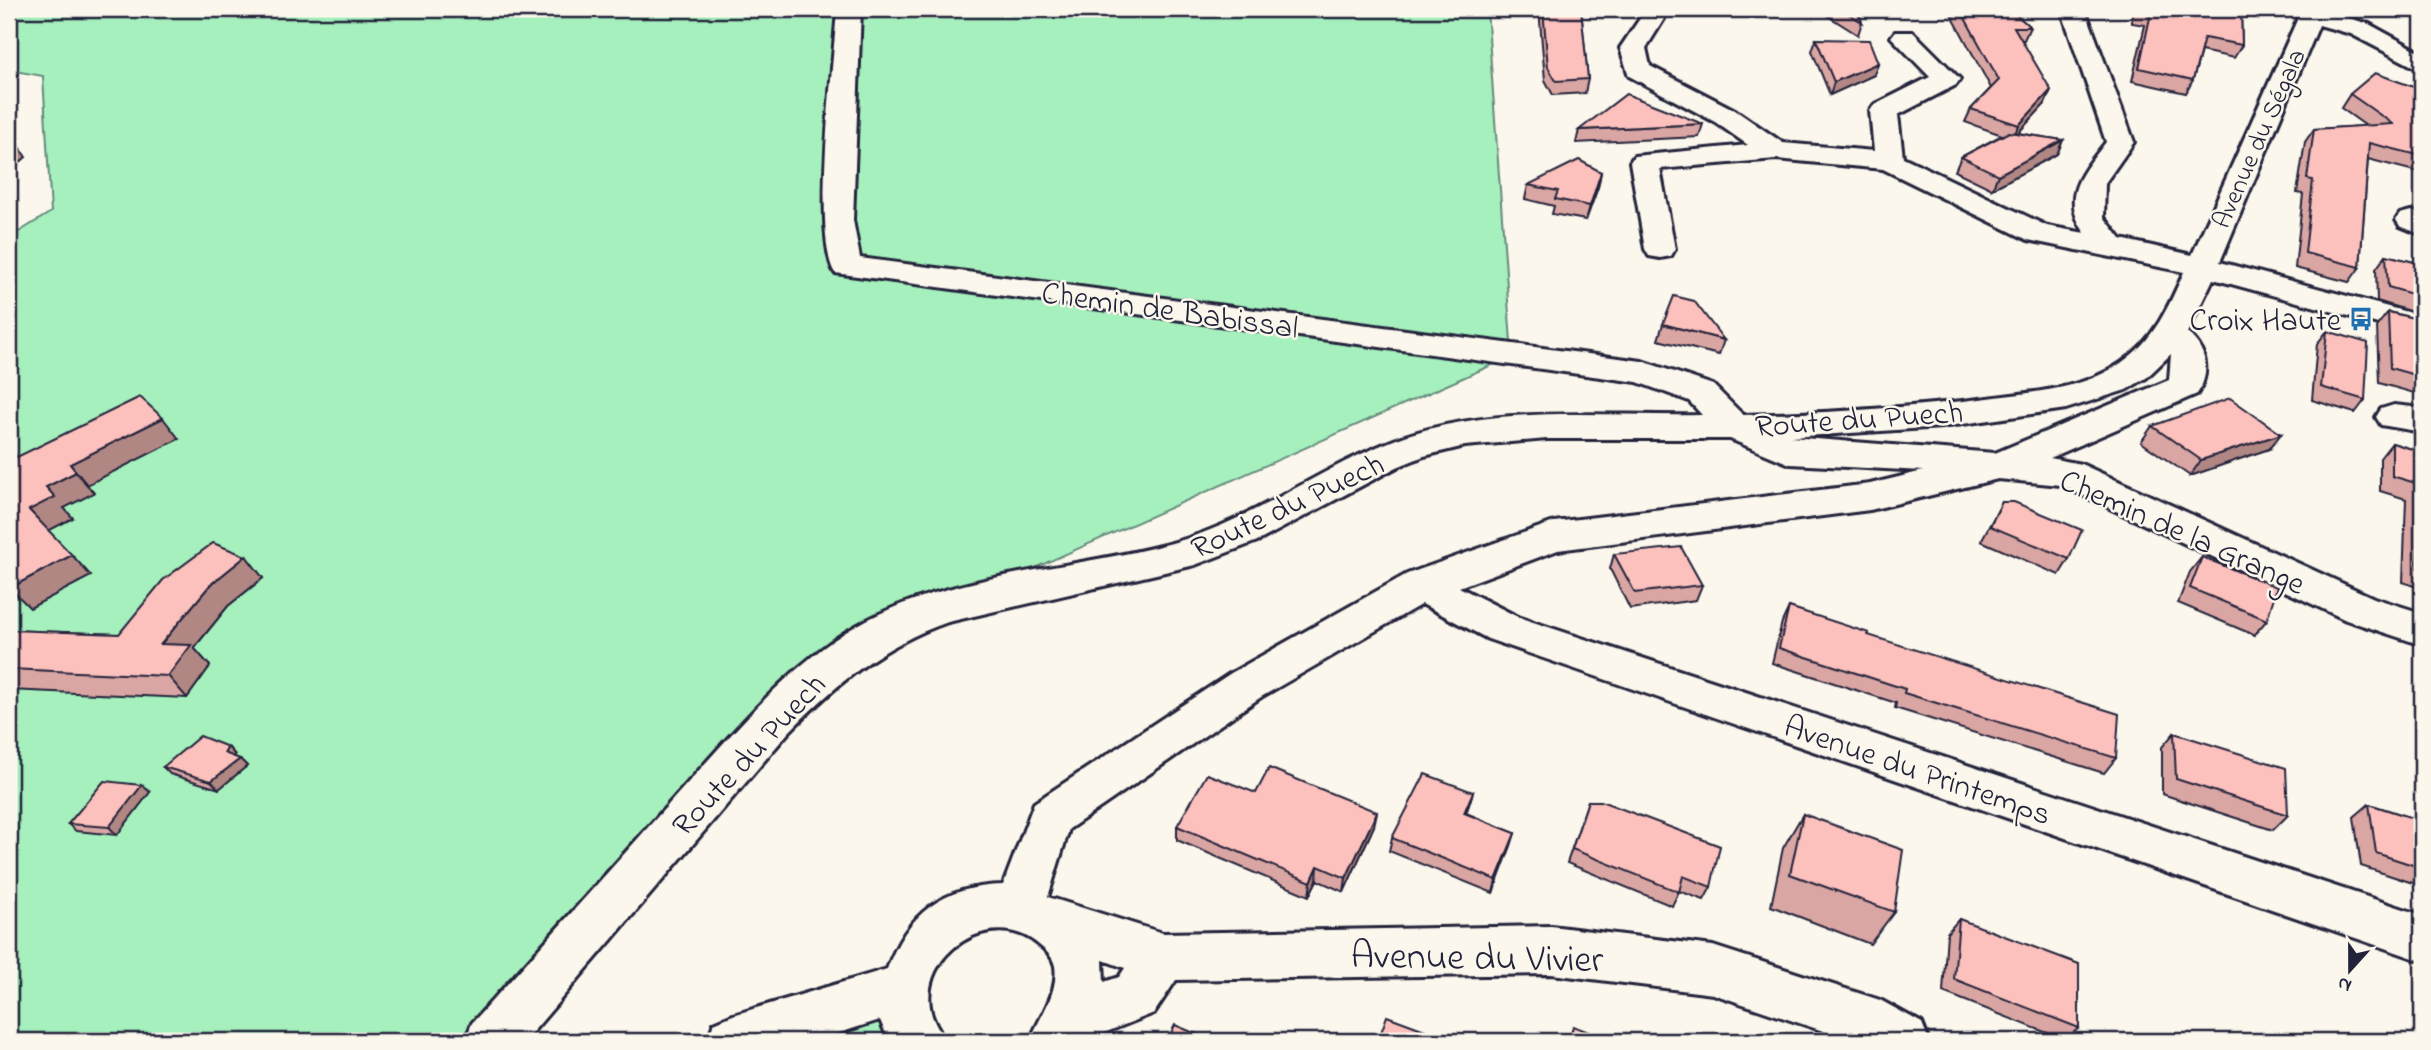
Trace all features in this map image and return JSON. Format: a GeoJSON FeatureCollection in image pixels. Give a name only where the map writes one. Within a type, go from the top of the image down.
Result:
{"type":"FeatureCollection","features":[{"type":"Feature","properties":{"kind":"street","name":"Chemin de Babissal"},"geometry":{"type":"LineString","coordinates":[[849,9],[838,220],[846,266],[1642,372],[1701,393],[1734,426]]}},
{"type":"Feature","properties":{"kind":"street"},"geometry":{"type":"LineString","coordinates":[[2073,9],[2120,142],[2090,183],[2088,217],[2110,246]]}},
{"type":"Feature","properties":{"kind":"street"},"geometry":{"type":"LineString","coordinates":[[2313,12],[2360,29],[2422,64]]}},
{"type":"Feature","properties":{"kind":"street","name":"Avenue du Ségala"},"geometry":{"type":"LineString","coordinates":[[2200,267],[2313,12]]}},
{"type":"Feature","properties":{"kind":"street"},"geometry":{"type":"LineString","coordinates":[[1652,19],[1633,48],[1638,70],[1725,116],[1776,151]]}},
{"type":"Feature","properties":{"kind":"street"},"geometry":{"type":"LineString","coordinates":[[1889,161],[1884,111],[1947,79],[1904,37]]}},
{"type":"Feature","properties":{"kind":"street"},"geometry":{"type":"LineString","coordinates":[[1660,249],[1644,162],[1776,151],[1889,161],[2039,234],[2110,246],[2200,267],[2422,326]]}},
{"type":"Feature","properties":{"kind":"street","name":"Route du Puech"},"geometry":{"type":"LineString","coordinates":[[491,1041],[772,720],[811,681],[852,649],[902,622],[962,604],[1168,559],[1210,545],[1291,508],[1385,459],[1436,439],[1492,430],[1554,427],[1734,426],[1872,420],[2047,401],[2115,382],[2146,362],[2169,335],[2200,267]]}},
{"type":"Feature","properties":{"kind":"street"},"geometry":{"type":"LineString","coordinates":[[1065,1029],[1082,973],[1069,937],[1035,913],[1050,817],[1246,685],[1421,585],[1555,536],[1870,497],[1999,466],[2185,386],[2190,353],[2185,345],[2169,335]]}},
{"type":"Feature","properties":{"kind":"street","name":"Chemin de la Grange"},"geometry":{"type":"LineString","coordinates":[[1734,426],[1790,453],[1885,455],[2068,473],[2360,609],[2422,629]]}},
{"type":"Feature","properties":{"kind":"street","name":"Avenue du Printemps"},"geometry":{"type":"LineString","coordinates":[[1421,585],[1503,628],[2422,938]]}},
{"type":"Feature","properties":{"kind":"street","name":"Avenue du Vivier"},"geometry":{"type":"LineString","coordinates":[[911,1026],[921,947],[949,921],[979,908],[1035,913],[1163,957],[1551,950],[1713,970],[1862,1018],[1903,1041]]}},
{"type":"Feature","properties":{"kind":"street"},"geometry":{"type":"LineString","coordinates":[[1065,1029],[1136,996],[1163,957]]}},
{"type":"Feature","properties":{"kind":"street"},"geometry":{"type":"LineString","coordinates":[[733,1041],[911,1026]]}},
{"type":"Feature","properties":{"kind":"green space"},"geometry":{"type":"Polygon","coordinates":[[[9,9],[1487,9],[1512,356],[852,649],[476,1041],[9,1041],[9,238],[51,212],[43,76],[9,70],[9,9]]]}},
{"type":"Feature","properties":{"kind":"green space"},"geometry":{"type":"Polygon","coordinates":[[[904,988],[910,1041],[733,1041],[735,1040],[904,988]]]}},
{"type":"Feature","properties":{"kind":"building"},"geometry":{"type":"Polygon","coordinates":[[[1543,9],[1581,9],[1588,79],[1556,81],[1548,67],[1543,9]]]}},
{"type":"Feature","properties":{"kind":"building"},"geometry":{"type":"Polygon","coordinates":[[[1841,9],[1857,9],[1862,22],[1841,9]]]}},
{"type":"Feature","properties":{"kind":"building"},"geometry":{"type":"Polygon","coordinates":[[[1960,9],[2010,9],[2030,27],[2014,27],[2051,90],[2019,125],[1971,109],[1999,80],[1960,9]]]}},
{"type":"Feature","properties":{"kind":"building"},"geometry":{"type":"Polygon","coordinates":[[[2138,9],[2241,9],[2242,45],[2204,38],[2193,80],[2139,68],[2151,13],[2138,9]]]}},
{"type":"Feature","properties":{"kind":"building"},"geometry":{"type":"Polygon","coordinates":[[[1816,39],[1869,40],[1878,63],[1834,82],[1816,39]]]}},
{"type":"Feature","properties":{"kind":"building"},"geometry":{"type":"Polygon","coordinates":[[[2375,73],[2422,90],[2422,156],[2369,143],[2360,267],[2305,253],[2313,180],[2307,179],[2314,129],[2393,124],[2350,94],[2375,73]]]}},
{"type":"Feature","properties":{"kind":"building"},"geometry":{"type":"Polygon","coordinates":[[[1626,94],[1703,124],[1579,130],[1626,94]]]}},
{"type":"Feature","properties":{"kind":"building"},"geometry":{"type":"Polygon","coordinates":[[[2009,132],[2063,140],[1998,175],[1961,157],[2009,132]]]}},
{"type":"Feature","properties":{"kind":"building"},"geometry":{"type":"Polygon","coordinates":[[[1579,160],[1601,172],[1590,206],[1555,199],[1558,191],[1528,185],[1579,160]]]}},
{"type":"Feature","properties":{"kind":"building"},"geometry":{"type":"Polygon","coordinates":[[[2386,255],[2422,264],[2422,297],[2388,287],[2386,255]]]}},
{"type":"Feature","properties":{"kind":"building"},"geometry":{"type":"Polygon","coordinates":[[[1674,296],[1694,301],[1724,340],[1663,324],[1674,296]]]}},
{"type":"Feature","properties":{"kind":"building"},"geometry":{"type":"Polygon","coordinates":[[[2388,312],[2422,320],[2422,377],[2390,368],[2388,312]]]}},
{"type":"Feature","properties":{"kind":"building"},"geometry":{"type":"Polygon","coordinates":[[[2327,331],[2368,343],[2365,400],[2321,387],[2327,331]]]}},
{"type":"Feature","properties":{"kind":"building"},"geometry":{"type":"Polygon","coordinates":[[[140,397],[163,418],[70,464],[76,472],[46,487],[55,497],[29,510],[72,555],[10,588],[9,447],[17,457],[140,397]]]}},
{"type":"Feature","properties":{"kind":"building"},"geometry":{"type":"Polygon","coordinates":[[[2230,398],[2281,434],[2201,460],[2152,426],[2230,398]]]}},
{"type":"Feature","properties":{"kind":"building"},"geometry":{"type":"Polygon","coordinates":[[[2392,443],[2422,452],[2422,570],[2417,568],[2419,484],[2392,476],[2392,443]]]}},
{"type":"Feature","properties":{"kind":"building"},"geometry":{"type":"Polygon","coordinates":[[[2002,502],[2014,502],[2082,530],[2069,559],[1990,526],[2002,502]]]}},
{"type":"Feature","properties":{"kind":"building"},"geometry":{"type":"Polygon","coordinates":[[[213,543],[246,556],[210,585],[161,644],[191,645],[168,676],[9,669],[9,630],[119,634],[163,580],[213,543]]]}},
{"type":"Feature","properties":{"kind":"building"},"geometry":{"type":"Polygon","coordinates":[[[1681,547],[1702,585],[1635,593],[1614,554],[1681,547]]]}},
{"type":"Feature","properties":{"kind":"building"},"geometry":{"type":"Polygon","coordinates":[[[2202,557],[2277,587],[2267,620],[2190,588],[2202,557]]]}},
{"type":"Feature","properties":{"kind":"building"},"geometry":{"type":"Polygon","coordinates":[[[1789,607],[1869,633],[1868,635],[2119,714],[2116,758],[1904,693],[1905,689],[1779,648],[1789,607]]]}},
{"type":"Feature","properties":{"kind":"building"},"geometry":{"type":"Polygon","coordinates":[[[2174,733],[2286,768],[2288,815],[2176,779],[2174,733]]]}},
{"type":"Feature","properties":{"kind":"building"},"geometry":{"type":"Polygon","coordinates":[[[200,736],[228,747],[224,753],[240,759],[211,781],[163,767],[200,736]]]}},
{"type":"Feature","properties":{"kind":"building"},"geometry":{"type":"Polygon","coordinates":[[[1269,768],[1377,812],[1346,878],[1318,866],[1311,882],[1177,826],[1207,774],[1256,793],[1269,768]]]}},
{"type":"Feature","properties":{"kind":"building"},"geometry":{"type":"Polygon","coordinates":[[[1425,774],[1473,792],[1464,813],[1515,833],[1496,880],[1392,838],[1425,774]]]}},
{"type":"Feature","properties":{"kind":"building"},"geometry":{"type":"Polygon","coordinates":[[[104,781],[142,785],[109,827],[68,824],[104,781]]]}},
{"type":"Feature","properties":{"kind":"building"},"geometry":{"type":"Polygon","coordinates":[[[1588,801],[1601,801],[1720,846],[1711,887],[1683,876],[1679,892],[1572,849],[1588,801]]]}},
{"type":"Feature","properties":{"kind":"building"},"geometry":{"type":"Polygon","coordinates":[[[2369,804],[2422,821],[2422,868],[2376,853],[2369,804]]]}},
{"type":"Feature","properties":{"kind":"building"},"geometry":{"type":"Polygon","coordinates":[[[1803,814],[1903,850],[1894,912],[1790,874],[1803,814]]]}},
{"type":"Feature","properties":{"kind":"building"},"geometry":{"type":"Polygon","coordinates":[[[1959,919],[2079,964],[2079,1028],[1954,979],[1959,919]]]}},
{"type":"Feature","properties":{"kind":"building"},"geometry":{"type":"Polygon","coordinates":[[[1387,1016],[1441,1036],[1440,1041],[1378,1041],[1387,1016]]]}},
{"type":"Feature","properties":{"kind":"building"},"geometry":{"type":"Polygon","coordinates":[[[1175,1025],[1213,1041],[1167,1041],[1175,1025]]]}},
{"type":"Feature","properties":{"kind":"building"},"geometry":{"type":"Polygon","coordinates":[[[1573,1026],[1612,1041],[1569,1041],[1573,1026]]]}},
{"type":"Feature","properties":{"kind":"place","name":"Croix Haute"},"geometry":{"type":"Point","coordinates":[2361,319]}}]}
